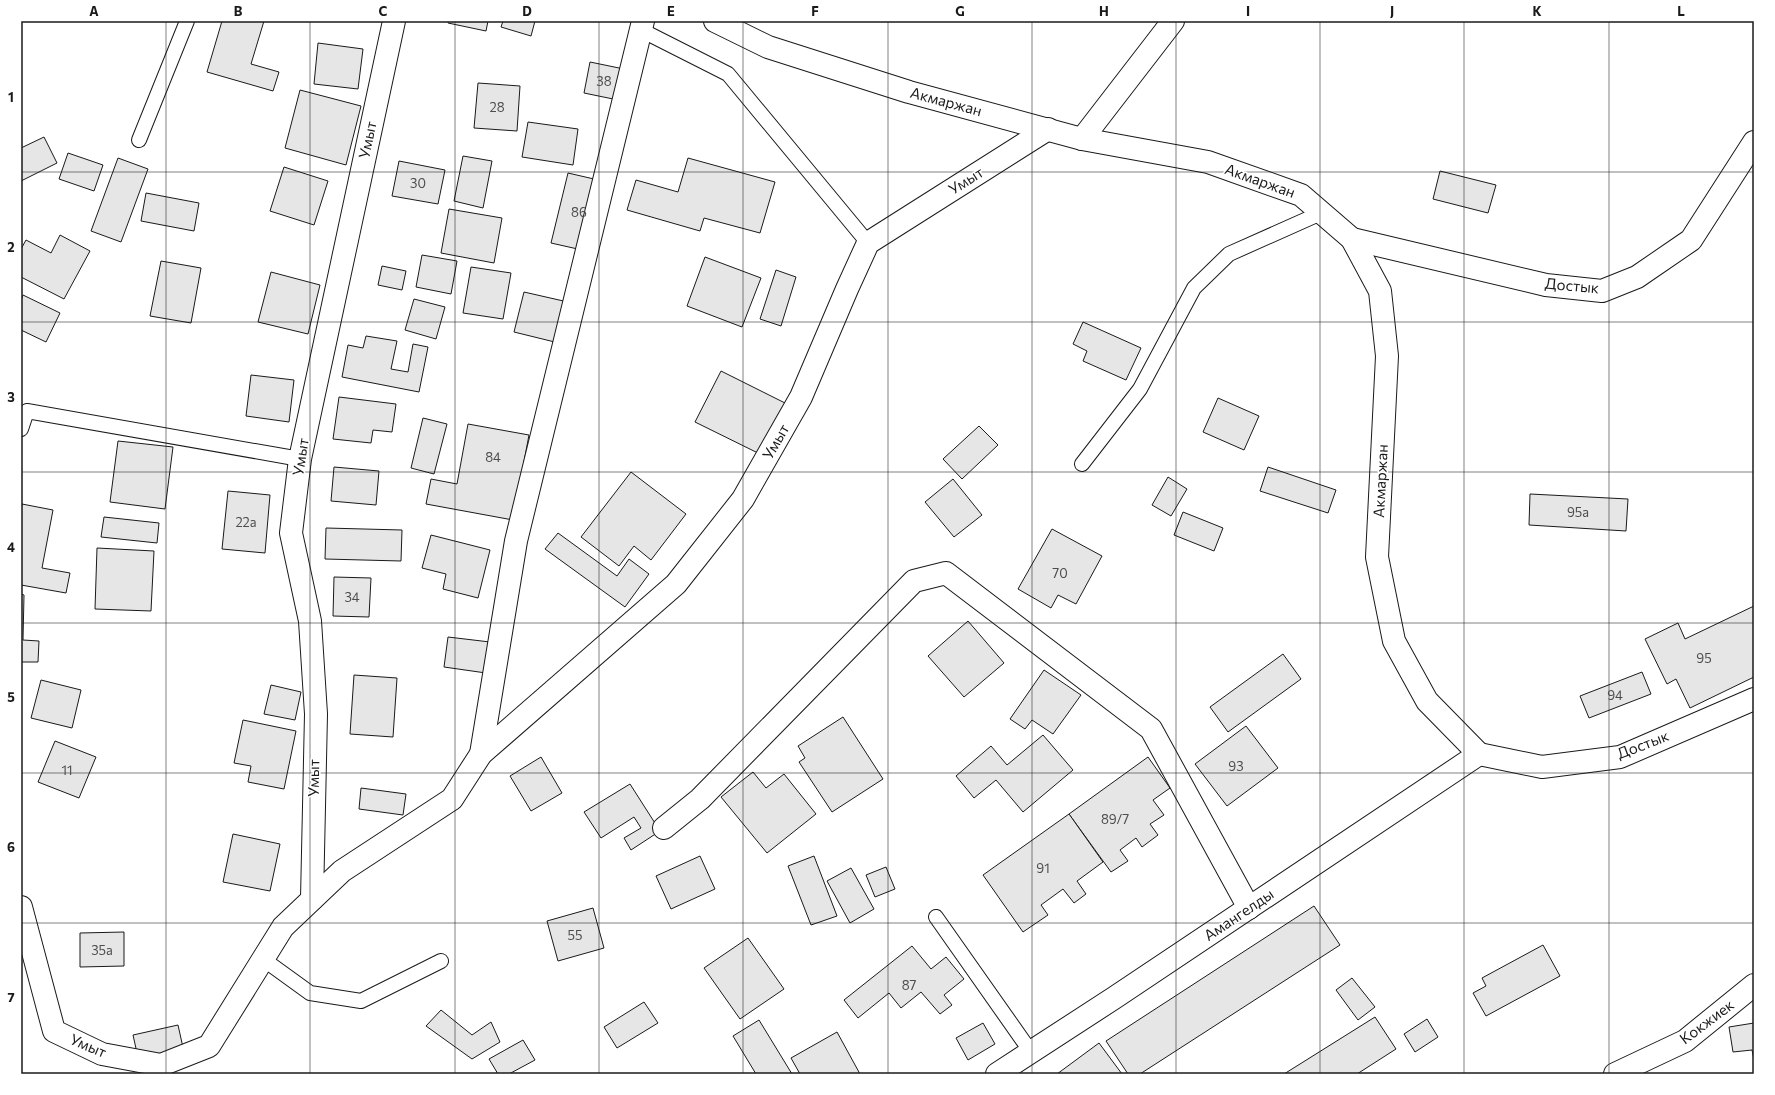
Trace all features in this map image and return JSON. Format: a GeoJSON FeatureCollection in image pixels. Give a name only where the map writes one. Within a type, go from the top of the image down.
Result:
{"type":"FeatureCollection","features":[{"type":"Feature","properties":{"kind":"street","name":"Умыт"},"geometry":{"type":"LineString","coordinates":[[312,899],[315,699],[310,621],[291,533],[300,459],[394,21]]}},
{"type":"Feature","properties":{"kind":"street","name":"Акмаржан"},"geometry":{"type":"LineString","coordinates":[[715,21],[768,47],[909,92],[1082,139],[1208,162],[1301,195],[1352,239],[1380,291],[1387,356],[1377,558],[1394,641],[1427,701],[1480,754]]}},
{"type":"Feature","properties":{"kind":"street"},"geometry":{"type":"LineString","coordinates":[[1082,139],[1173,21]]}},
{"type":"Feature","properties":{"kind":"street","name":"Умыт"},"geometry":{"type":"LineString","coordinates":[[481,754],[516,541],[642,25]]}},
{"type":"Feature","properties":{"kind":"street","name":"Умыт"},"geometry":{"type":"LineString","coordinates":[[21,908],[54,1031],[102,1054],[160,1065],[209,1046],[284,927],[312,899],[342,871],[452,799],[481,754],[676,584],[743,499],[801,397],[868,243],[1048,129]]}},
{"type":"Feature","properties":{"kind":"street","name":"Достык"},"geometry":{"type":"LineString","coordinates":[[1352,239],[1546,285],[1602,291],[1637,277],[1691,240],[1754,142]]}},
{"type":"Feature","properties":{"kind":"street"},"geometry":{"type":"LineString","coordinates":[[664,828],[700,799],[914,581],[946,573],[1151,729],[1249,908]]}},
{"type":"Feature","properties":{"kind":"street","name":"Достык"},"geometry":{"type":"LineString","coordinates":[[1480,754],[1542,767],[1620,757],[1754,699]]}},
{"type":"Feature","properties":{"kind":"street","name":"Амангелды"},"geometry":{"type":"LineString","coordinates":[[997,1074],[1480,754]]}},
{"type":"Feature","properties":{"kind":"street","name":"Кокжиек"},"geometry":{"type":"LineString","coordinates":[[1615,1074],[1685,1041],[1754,986]]}},
{"type":"Feature","properties":{"kind":"lane"},"geometry":{"type":"LineString","coordinates":[[139,140],[187,21]]}},
{"type":"Feature","properties":{"kind":"lane"},"geometry":{"type":"LineString","coordinates":[[642,25],[728,74],[868,243]]}},
{"type":"Feature","properties":{"kind":"lane"},"geometry":{"type":"LineString","coordinates":[[1082,464],[1140,389],[1194,288],[1229,254],[1322,213]]}},
{"type":"Feature","properties":{"kind":"lane"},"geometry":{"type":"LineString","coordinates":[[21,428],[27,411],[300,459]]}},
{"type":"Feature","properties":{"kind":"lane"},"geometry":{"type":"LineString","coordinates":[[936,917],[1031,1052]]}},
{"type":"Feature","properties":{"kind":"lane"},"geometry":{"type":"LineString","coordinates":[[264,959],[310,993],[361,1001],[441,961]]}},
{"type":"Feature","properties":{"kind":"building"},"geometry":{"type":"Polygon","coordinates":[[[222,21],[264,21],[251,64],[279,72],[273,91],[207,72],[222,21]]]}},
{"type":"Feature","properties":{"kind":"building"},"geometry":{"type":"Polygon","coordinates":[[[448,21],[488,21],[486,31],[448,23],[448,21]]]}},
{"type":"Feature","properties":{"kind":"building"},"geometry":{"type":"Polygon","coordinates":[[[503,21],[535,21],[531,36],[501,27],[503,21]]]}},
{"type":"Feature","properties":{"kind":"building"},"geometry":{"type":"Polygon","coordinates":[[[318,43],[363,49],[358,89],[314,84],[318,43]]]}},
{"type":"Feature","properties":{"kind":"building"},"geometry":{"type":"Polygon","coordinates":[[[590,62],[624,69],[618,100],[584,93],[590,62]]]}},
{"type":"Feature","properties":{"kind":"building"},"geometry":{"type":"Polygon","coordinates":[[[478,83],[520,86],[517,131],[474,128],[478,83]]]}},
{"type":"Feature","properties":{"kind":"building"},"geometry":{"type":"Polygon","coordinates":[[[300,90],[361,106],[346,165],[285,148],[300,90]]]}},
{"type":"Feature","properties":{"kind":"building"},"geometry":{"type":"Polygon","coordinates":[[[528,122],[578,129],[573,165],[522,157],[528,122]]]}},
{"type":"Feature","properties":{"kind":"building"},"geometry":{"type":"Polygon","coordinates":[[[44,137],[57,163],[21,181],[21,148],[44,137]]]}},
{"type":"Feature","properties":{"kind":"building"},"geometry":{"type":"Polygon","coordinates":[[[68,153],[103,165],[94,191],[59,179],[68,153]]]}},
{"type":"Feature","properties":{"kind":"building"},"geometry":{"type":"Polygon","coordinates":[[[463,156],[492,161],[483,208],[454,201],[463,156]]]}},
{"type":"Feature","properties":{"kind":"building"},"geometry":{"type":"Polygon","coordinates":[[[118,158],[148,169],[121,242],[91,231],[118,158]]]}},
{"type":"Feature","properties":{"kind":"building"},"geometry":{"type":"Polygon","coordinates":[[[688,158],[775,182],[760,233],[704,218],[700,231],[627,210],[636,180],[678,192],[688,158]]]}},
{"type":"Feature","properties":{"kind":"building"},"geometry":{"type":"Polygon","coordinates":[[[399,161],[445,170],[438,204],[392,196],[399,161]]]}},
{"type":"Feature","properties":{"kind":"building"},"geometry":{"type":"Polygon","coordinates":[[[284,167],[328,181],[314,225],[270,211],[284,167]]]}},
{"type":"Feature","properties":{"kind":"building"},"geometry":{"type":"Polygon","coordinates":[[[1440,171],[1496,185],[1488,213],[1433,199],[1440,171]]]}},
{"type":"Feature","properties":{"kind":"building"},"geometry":{"type":"Polygon","coordinates":[[[568,173],[607,182],[591,252],[551,243],[568,173]]]}},
{"type":"Feature","properties":{"kind":"building"},"geometry":{"type":"Polygon","coordinates":[[[146,193],[199,203],[194,231],[141,221],[146,193]]]}},
{"type":"Feature","properties":{"kind":"building"},"geometry":{"type":"Polygon","coordinates":[[[449,209],[502,218],[494,263],[441,253],[449,209]]]}},
{"type":"Feature","properties":{"kind":"building"},"geometry":{"type":"Polygon","coordinates":[[[60,235],[90,251],[64,299],[21,277],[21,249],[26,240],[51,253],[60,235]]]}},
{"type":"Feature","properties":{"kind":"building"},"geometry":{"type":"Polygon","coordinates":[[[422,255],[457,261],[451,294],[416,287],[422,255]]]}},
{"type":"Feature","properties":{"kind":"building"},"geometry":{"type":"Polygon","coordinates":[[[705,257],[761,278],[742,327],[687,306],[705,257]]]}},
{"type":"Feature","properties":{"kind":"building"},"geometry":{"type":"Polygon","coordinates":[[[161,261],[201,268],[191,323],[150,316],[161,261]]]}},
{"type":"Feature","properties":{"kind":"building"},"geometry":{"type":"Polygon","coordinates":[[[382,266],[406,271],[402,290],[378,285],[382,266]]]}},
{"type":"Feature","properties":{"kind":"building"},"geometry":{"type":"Polygon","coordinates":[[[471,267],[511,273],[503,319],[463,313],[471,267]]]}},
{"type":"Feature","properties":{"kind":"building"},"geometry":{"type":"Polygon","coordinates":[[[776,270],[796,277],[781,326],[760,319],[776,270]]]}},
{"type":"Feature","properties":{"kind":"building"},"geometry":{"type":"Polygon","coordinates":[[[271,272],[320,285],[308,334],[258,322],[271,272]]]}},
{"type":"Feature","properties":{"kind":"building"},"geometry":{"type":"Polygon","coordinates":[[[524,292],[581,305],[571,346],[514,332],[524,292]]]}},
{"type":"Feature","properties":{"kind":"building"},"geometry":{"type":"Polygon","coordinates":[[[23,295],[60,313],[46,342],[21,330],[21,300],[23,295]]]}},
{"type":"Feature","properties":{"kind":"building"},"geometry":{"type":"Polygon","coordinates":[[[414,299],[445,307],[436,339],[405,330],[414,299]]]}},
{"type":"Feature","properties":{"kind":"building"},"geometry":{"type":"Polygon","coordinates":[[[1083,322],[1141,348],[1126,380],[1083,361],[1087,351],[1073,344],[1083,322]]]}},
{"type":"Feature","properties":{"kind":"building"},"geometry":{"type":"Polygon","coordinates":[[[366,336],[397,341],[391,369],[408,372],[413,344],[428,347],[419,392],[342,377],[348,345],[363,348],[366,336]]]}},
{"type":"Feature","properties":{"kind":"building"},"geometry":{"type":"Polygon","coordinates":[[[721,371],[789,405],[764,456],[695,422],[721,371]]]}},
{"type":"Feature","properties":{"kind":"building"},"geometry":{"type":"Polygon","coordinates":[[[251,375],[294,380],[289,422],[246,416],[251,375]]]}},
{"type":"Feature","properties":{"kind":"building"},"geometry":{"type":"Polygon","coordinates":[[[339,397],[396,404],[392,432],[373,430],[371,443],[333,439],[339,397]]]}},
{"type":"Feature","properties":{"kind":"building"},"geometry":{"type":"Polygon","coordinates":[[[1218,398],[1259,416],[1244,450],[1203,432],[1218,398]]]}},
{"type":"Feature","properties":{"kind":"building"},"geometry":{"type":"Polygon","coordinates":[[[423,418],[447,424],[434,474],[411,468],[423,418]]]}},
{"type":"Feature","properties":{"kind":"building"},"geometry":{"type":"Polygon","coordinates":[[[468,424],[529,435],[513,520],[426,504],[431,479],[457,484],[468,424]]]}},
{"type":"Feature","properties":{"kind":"building"},"geometry":{"type":"Polygon","coordinates":[[[979,426],[998,445],[962,479],[943,459],[979,426]]]}},
{"type":"Feature","properties":{"kind":"building"},"geometry":{"type":"Polygon","coordinates":[[[118,441],[173,447],[165,509],[110,502],[118,441]]]}},
{"type":"Feature","properties":{"kind":"building"},"geometry":{"type":"Polygon","coordinates":[[[334,467],[379,471],[376,505],[331,501],[334,467]]]}},
{"type":"Feature","properties":{"kind":"building"},"geometry":{"type":"Polygon","coordinates":[[[1268,467],[1336,490],[1328,513],[1260,491],[1268,467]]]}},
{"type":"Feature","properties":{"kind":"building"},"geometry":{"type":"Polygon","coordinates":[[[631,472],[686,514],[651,560],[634,546],[619,566],[581,537],[631,472]]]}},
{"type":"Feature","properties":{"kind":"building"},"geometry":{"type":"Polygon","coordinates":[[[1168,477],[1187,489],[1171,516],[1152,505],[1168,477]]]}},
{"type":"Feature","properties":{"kind":"building"},"geometry":{"type":"Polygon","coordinates":[[[953,479],[982,515],[954,537],[925,502],[953,479]]]}},
{"type":"Feature","properties":{"kind":"building"},"geometry":{"type":"Polygon","coordinates":[[[228,491],[270,495],[265,553],[222,549],[228,491]]]}},
{"type":"Feature","properties":{"kind":"building"},"geometry":{"type":"Polygon","coordinates":[[[1530,494],[1628,499],[1626,531],[1529,525],[1530,494]]]}},
{"type":"Feature","properties":{"kind":"building"},"geometry":{"type":"Polygon","coordinates":[[[22,504],[53,510],[42,568],[70,573],[66,593],[21,585],[22,504]]]}},
{"type":"Feature","properties":{"kind":"building"},"geometry":{"type":"Polygon","coordinates":[[[1183,512],[1223,528],[1214,551],[1174,535],[1183,512]]]}},
{"type":"Feature","properties":{"kind":"building"},"geometry":{"type":"Polygon","coordinates":[[[104,517],[159,523],[157,543],[101,537],[104,517]]]}},
{"type":"Feature","properties":{"kind":"building"},"geometry":{"type":"Polygon","coordinates":[[[326,528],[402,530],[401,561],[325,559],[326,528]]]}},
{"type":"Feature","properties":{"kind":"building"},"geometry":{"type":"Polygon","coordinates":[[[1052,529],[1102,556],[1076,604],[1058,595],[1051,608],[1018,589],[1052,529]]]}},
{"type":"Feature","properties":{"kind":"building"},"geometry":{"type":"Polygon","coordinates":[[[558,533],[617,576],[629,559],[649,574],[625,607],[545,549],[558,533]]]}},
{"type":"Feature","properties":{"kind":"building"},"geometry":{"type":"Polygon","coordinates":[[[431,535],[490,550],[478,598],[443,589],[446,574],[422,568],[431,535]]]}},
{"type":"Feature","properties":{"kind":"building"},"geometry":{"type":"Polygon","coordinates":[[[97,548],[154,551],[151,611],[95,609],[97,548]]]}},
{"type":"Feature","properties":{"kind":"building"},"geometry":{"type":"Polygon","coordinates":[[[334,577],[371,578],[369,617],[333,616],[334,577]]]}},
{"type":"Feature","properties":{"kind":"building"},"geometry":{"type":"Polygon","coordinates":[[[21,594],[24,595],[23,640],[39,641],[38,662],[21,662],[21,594]]]}},
{"type":"Feature","properties":{"kind":"building"},"geometry":{"type":"Polygon","coordinates":[[[1754,606],[1754,677],[1690,708],[1676,679],[1667,684],[1645,639],[1678,623],[1685,639],[1754,606]]]}},
{"type":"Feature","properties":{"kind":"building"},"geometry":{"type":"Polygon","coordinates":[[[968,621],[1004,663],[964,697],[928,656],[968,621]]]}},
{"type":"Feature","properties":{"kind":"building"},"geometry":{"type":"Polygon","coordinates":[[[448,637],[490,642],[486,673],[444,667],[448,637]]]}},
{"type":"Feature","properties":{"kind":"building"},"geometry":{"type":"Polygon","coordinates":[[[1283,654],[1301,679],[1228,732],[1210,707],[1283,654]]]}},
{"type":"Feature","properties":{"kind":"building"},"geometry":{"type":"Polygon","coordinates":[[[1044,670],[1081,695],[1053,734],[1032,720],[1025,729],[1010,719],[1044,670]]]}},
{"type":"Feature","properties":{"kind":"building"},"geometry":{"type":"Polygon","coordinates":[[[1642,672],[1651,694],[1589,718],[1580,696],[1642,672]]]}},
{"type":"Feature","properties":{"kind":"building"},"geometry":{"type":"Polygon","coordinates":[[[354,675],[397,678],[393,737],[350,734],[354,675]]]}},
{"type":"Feature","properties":{"kind":"building"},"geometry":{"type":"Polygon","coordinates":[[[41,680],[81,690],[72,728],[31,718],[41,680]]]}},
{"type":"Feature","properties":{"kind":"building"},"geometry":{"type":"Polygon","coordinates":[[[271,685],[301,692],[295,720],[264,714],[271,685]]]}},
{"type":"Feature","properties":{"kind":"building"},"geometry":{"type":"Polygon","coordinates":[[[843,717],[883,779],[832,812],[799,762],[805,758],[798,746],[843,717]]]}},
{"type":"Feature","properties":{"kind":"building"},"geometry":{"type":"Polygon","coordinates":[[[243,720],[296,731],[284,789],[248,782],[251,766],[234,763],[243,720]]]}},
{"type":"Feature","properties":{"kind":"building"},"geometry":{"type":"Polygon","coordinates":[[[1246,726],[1278,768],[1227,806],[1195,764],[1246,726]]]}},
{"type":"Feature","properties":{"kind":"building"},"geometry":{"type":"Polygon","coordinates":[[[1043,735],[1073,770],[1023,812],[996,780],[974,798],[956,776],[991,746],[1007,765],[1043,735]]]}},
{"type":"Feature","properties":{"kind":"building"},"geometry":{"type":"Polygon","coordinates":[[[55,741],[96,757],[79,798],[38,782],[55,741]]]}},
{"type":"Feature","properties":{"kind":"building"},"geometry":{"type":"Polygon","coordinates":[[[541,757],[562,793],[531,811],[510,776],[541,757]]]}},
{"type":"Feature","properties":{"kind":"building"},"geometry":{"type":"Polygon","coordinates":[[[1148,757],[1170,788],[1153,800],[1164,815],[1150,824],[1158,835],[1142,847],[1136,838],[1120,850],[1128,861],[1111,872],[1069,814],[1148,757]]]}},
{"type":"Feature","properties":{"kind":"building"},"geometry":{"type":"Polygon","coordinates":[[[753,772],[766,788],[784,774],[816,814],[767,853],[721,797],[753,772]]]}},
{"type":"Feature","properties":{"kind":"building"},"geometry":{"type":"Polygon","coordinates":[[[630,784],[660,831],[631,850],[624,838],[641,828],[634,817],[601,838],[584,812],[630,784]]]}},
{"type":"Feature","properties":{"kind":"building"},"geometry":{"type":"Polygon","coordinates":[[[361,788],[406,794],[403,815],[359,809],[361,788]]]}},
{"type":"Feature","properties":{"kind":"building"},"geometry":{"type":"Polygon","coordinates":[[[1069,814],[1103,862],[1077,881],[1086,894],[1074,903],[1063,889],[1041,905],[1048,915],[1023,932],[983,875],[1069,814]]]}},
{"type":"Feature","properties":{"kind":"building"},"geometry":{"type":"Polygon","coordinates":[[[233,834],[280,844],[270,891],[223,882],[233,834]]]}},
{"type":"Feature","properties":{"kind":"building"},"geometry":{"type":"Polygon","coordinates":[[[700,856],[715,889],[671,909],[656,876],[700,856]]]}},
{"type":"Feature","properties":{"kind":"building"},"geometry":{"type":"Polygon","coordinates":[[[814,856],[837,916],[811,925],[788,866],[814,856]]]}},
{"type":"Feature","properties":{"kind":"building"},"geometry":{"type":"Polygon","coordinates":[[[886,867],[895,889],[875,897],[866,875],[886,867]]]}},
{"type":"Feature","properties":{"kind":"building"},"geometry":{"type":"Polygon","coordinates":[[[851,868],[874,909],[850,923],[827,881],[851,868]]]}},
{"type":"Feature","properties":{"kind":"building"},"geometry":{"type":"Polygon","coordinates":[[[1314,906],[1340,945],[1140,1074],[1128,1074],[1106,1041],[1314,906]]]}},
{"type":"Feature","properties":{"kind":"building"},"geometry":{"type":"Polygon","coordinates":[[[593,908],[604,948],[558,961],[547,921],[593,908]]]}},
{"type":"Feature","properties":{"kind":"building"},"geometry":{"type":"Polygon","coordinates":[[[124,932],[124,966],[80,967],[80,933],[124,932]]]}},
{"type":"Feature","properties":{"kind":"building"},"geometry":{"type":"Polygon","coordinates":[[[748,938],[784,989],[740,1019],[704,968],[748,938]]]}},
{"type":"Feature","properties":{"kind":"building"},"geometry":{"type":"Polygon","coordinates":[[[1543,945],[1560,976],[1486,1016],[1473,993],[1486,986],[1482,978],[1543,945]]]}},
{"type":"Feature","properties":{"kind":"building"},"geometry":{"type":"Polygon","coordinates":[[[912,946],[931,969],[946,957],[964,979],[944,995],[952,1005],[940,1014],[921,992],[901,1008],[889,993],[858,1018],[844,1000],[912,946]]]}},
{"type":"Feature","properties":{"kind":"building"},"geometry":{"type":"Polygon","coordinates":[[[1352,978],[1375,1007],[1358,1020],[1336,990],[1352,978]]]}},
{"type":"Feature","properties":{"kind":"building"},"geometry":{"type":"Polygon","coordinates":[[[644,1002],[658,1023],[617,1048],[604,1027],[644,1002]]]}},
{"type":"Feature","properties":{"kind":"building"},"geometry":{"type":"Polygon","coordinates":[[[441,1010],[472,1035],[491,1022],[500,1042],[472,1059],[426,1026],[441,1010]]]}},
{"type":"Feature","properties":{"kind":"building"},"geometry":{"type":"Polygon","coordinates":[[[1375,1017],[1396,1049],[1357,1074],[1284,1074],[1375,1017]]]}},
{"type":"Feature","properties":{"kind":"building"},"geometry":{"type":"Polygon","coordinates":[[[1427,1019],[1438,1037],[1415,1052],[1404,1034],[1427,1019]]]}},
{"type":"Feature","properties":{"kind":"building"},"geometry":{"type":"Polygon","coordinates":[[[759,1020],[792,1074],[756,1074],[733,1036],[759,1020]]]}},
{"type":"Feature","properties":{"kind":"building"},"geometry":{"type":"Polygon","coordinates":[[[983,1023],[995,1044],[968,1060],[956,1038],[983,1023]]]}},
{"type":"Feature","properties":{"kind":"building"},"geometry":{"type":"Polygon","coordinates":[[[1754,1023],[1754,1060],[1752,1050],[1733,1052],[1729,1027],[1754,1023]]]}},
{"type":"Feature","properties":{"kind":"building"},"geometry":{"type":"Polygon","coordinates":[[[178,1025],[184,1052],[139,1062],[133,1035],[178,1025]]]}},
{"type":"Feature","properties":{"kind":"building"},"geometry":{"type":"Polygon","coordinates":[[[837,1032],[860,1074],[800,1074],[791,1058],[837,1032]]]}},
{"type":"Feature","properties":{"kind":"building"},"geometry":{"type":"Polygon","coordinates":[[[523,1040],[535,1060],[509,1074],[498,1074],[489,1059],[523,1040]]]}},
{"type":"Feature","properties":{"kind":"building"},"geometry":{"type":"Polygon","coordinates":[[[1099,1043],[1122,1074],[1057,1074],[1099,1043]]]}}]}
